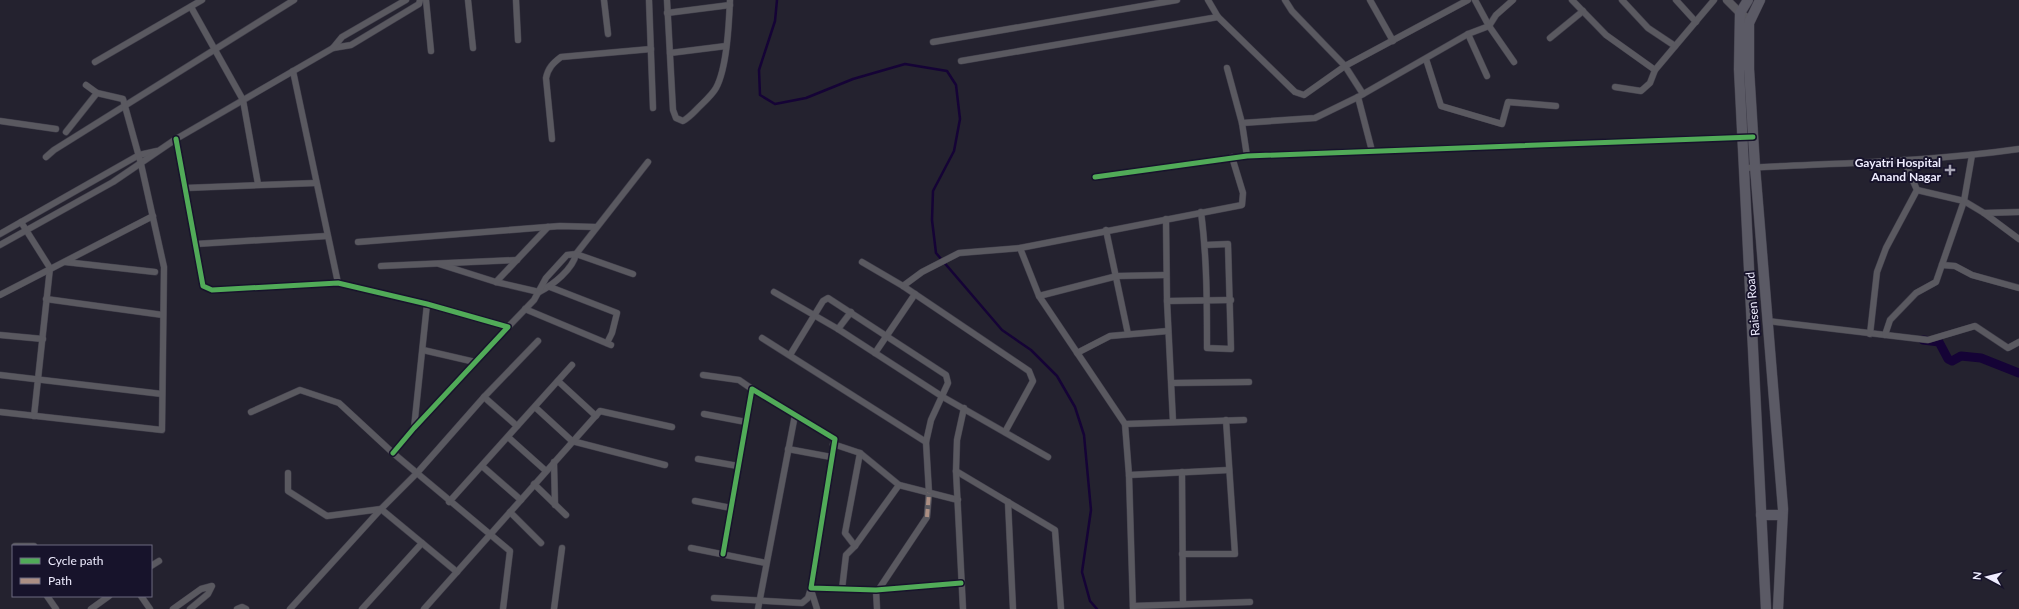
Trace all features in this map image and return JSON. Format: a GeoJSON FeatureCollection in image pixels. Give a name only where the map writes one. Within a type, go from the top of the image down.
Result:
{"type":"FeatureCollection","features":[{"type":"Feature","properties":{"kind":"main road","name":"Raisen Road"},"geometry":{"type":"LineString","coordinates":[[1748,0],[1740,14],[1739,69],[1766,609]]}},
{"type":"Feature","properties":{"kind":"main road","name":"Raisen Road"},"geometry":{"type":"LineString","coordinates":[[1760,0],[1750,20],[1749,69],[1755,167],[1782,515],[1778,609]]}},
{"type":"Feature","properties":{"kind":"main road"},"geometry":{"type":"LineString","coordinates":[[1761,515],[1782,515]]}},
{"type":"Feature","properties":{"kind":"street"},"geometry":{"type":"LineString","coordinates":[[95,62],[202,0]]}},
{"type":"Feature","properties":{"kind":"street"},"geometry":{"type":"LineString","coordinates":[[46,157],[54,150],[125,107],[215,48],[294,0]]}},
{"type":"Feature","properties":{"kind":"street"},"geometry":{"type":"LineString","coordinates":[[333,48],[342,37],[406,0]]}},
{"type":"Feature","properties":{"kind":"street"},"geometry":{"type":"LineString","coordinates":[[0,245],[141,164],[158,150],[176,139],[333,48],[351,45],[419,4],[420,0]]}},
{"type":"Feature","properties":{"kind":"street"},"geometry":{"type":"LineString","coordinates":[[426,0],[431,51]]}},
{"type":"Feature","properties":{"kind":"street"},"geometry":{"type":"LineString","coordinates":[[468,0],[473,48]]}},
{"type":"Feature","properties":{"kind":"street"},"geometry":{"type":"LineString","coordinates":[[516,0],[518,40]]}},
{"type":"Feature","properties":{"kind":"street"},"geometry":{"type":"LineString","coordinates":[[604,0],[608,34]]}},
{"type":"Feature","properties":{"kind":"street"},"geometry":{"type":"LineString","coordinates":[[649,0],[653,108]]}},
{"type":"Feature","properties":{"kind":"street"},"geometry":{"type":"LineString","coordinates":[[666,0],[673,110],[676,118],[683,121],[688,118],[715,90],[720,80],[726,46],[730,2],[668,13]]}},
{"type":"Feature","properties":{"kind":"street"},"geometry":{"type":"LineString","coordinates":[[933,42],[1177,0]]}},
{"type":"Feature","properties":{"kind":"street"},"geometry":{"type":"LineString","coordinates":[[1208,0],[1218,17],[1295,92],[1304,95],[1345,66],[1468,0]]}},
{"type":"Feature","properties":{"kind":"street"},"geometry":{"type":"LineString","coordinates":[[1285,0],[1292,11],[1345,66],[1360,96],[1372,152]]}},
{"type":"Feature","properties":{"kind":"street"},"geometry":{"type":"LineString","coordinates":[[1370,0],[1393,41]]}},
{"type":"Feature","properties":{"kind":"street"},"geometry":{"type":"LineString","coordinates":[[1475,0],[1489,26],[1514,62]]}},
{"type":"Feature","properties":{"kind":"street"},"geometry":{"type":"LineString","coordinates":[[1242,123],[1315,118],[1360,96],[1468,34],[1489,26],[1496,15],[1513,0]]}},
{"type":"Feature","properties":{"kind":"street"},"geometry":{"type":"LineString","coordinates":[[1572,0],[1606,35],[1655,70]]}},
{"type":"Feature","properties":{"kind":"street"},"geometry":{"type":"LineString","coordinates":[[1622,0],[1648,28],[1675,46]]}},
{"type":"Feature","properties":{"kind":"street"},"geometry":{"type":"LineString","coordinates":[[1676,0],[1696,22]]}},
{"type":"Feature","properties":{"kind":"street"},"geometry":{"type":"LineString","coordinates":[[1615,87],[1641,91],[1650,83],[1655,70],[1714,0]]}},
{"type":"Feature","properties":{"kind":"street"},"geometry":{"type":"LineString","coordinates":[[1727,0],[1740,14],[1750,20]]}},
{"type":"Feature","properties":{"kind":"street"},"geometry":{"type":"LineString","coordinates":[[191,6],[243,100],[258,184]]}},
{"type":"Feature","properties":{"kind":"street"},"geometry":{"type":"LineString","coordinates":[[1550,38],[1583,11]]}},
{"type":"Feature","properties":{"kind":"street"},"geometry":{"type":"LineString","coordinates":[[378,15],[383,26]]}},
{"type":"Feature","properties":{"kind":"street"},"geometry":{"type":"LineString","coordinates":[[961,61],[1218,17]]}},
{"type":"Feature","properties":{"kind":"street"},"geometry":{"type":"LineString","coordinates":[[1468,34],[1487,76]]}},
{"type":"Feature","properties":{"kind":"street"},"geometry":{"type":"LineString","coordinates":[[670,53],[726,46]]}},
{"type":"Feature","properties":{"kind":"street"},"geometry":{"type":"LineString","coordinates":[[552,139],[546,78],[548,71],[554,62],[562,57],[651,49]]}},
{"type":"Feature","properties":{"kind":"street"},"geometry":{"type":"LineString","coordinates":[[1426,59],[1441,106],[1502,124],[1508,102],[1556,106]]}},
{"type":"Feature","properties":{"kind":"street"},"geometry":{"type":"LineString","coordinates":[[1227,68],[1242,123],[1247,156]]}},
{"type":"Feature","properties":{"kind":"street"},"geometry":{"type":"LineString","coordinates":[[293,71],[338,283]]}},
{"type":"Feature","properties":{"kind":"street"},"geometry":{"type":"LineString","coordinates":[[0,412],[162,430],[164,267],[153,216],[139,155],[124,100],[97,93],[86,85]]}},
{"type":"Feature","properties":{"kind":"street"},"geometry":{"type":"LineString","coordinates":[[66,132],[97,93]]}},
{"type":"Feature","properties":{"kind":"street"},"geometry":{"type":"LineString","coordinates":[[0,121],[56,129]]}},
{"type":"Feature","properties":{"kind":"street"},"geometry":{"type":"LineString","coordinates":[[1095,177],[1247,156],[1753,137]]}},
{"type":"Feature","properties":{"kind":"street"},"geometry":{"type":"LineString","coordinates":[[176,139],[203,286],[212,290],[338,283],[427,304],[508,327]]}},
{"type":"Feature","properties":{"kind":"street"},"geometry":{"type":"LineString","coordinates":[[1743,168],[1904,160],[1972,155],[2019,148]]}},
{"type":"Feature","properties":{"kind":"street"},"geometry":{"type":"LineString","coordinates":[[0,234],[139,155],[158,150]]}},
{"type":"Feature","properties":{"kind":"street"},"geometry":{"type":"LineString","coordinates":[[1885,335],[1890,320],[1916,293],[1936,282],[1964,201],[1972,155]]}},
{"type":"Feature","properties":{"kind":"street"},"geometry":{"type":"LineString","coordinates":[[903,286],[922,272],[959,253],[1020,248],[1106,230],[1242,205],[1243,193],[1232,157]]}},
{"type":"Feature","properties":{"kind":"street"},"geometry":{"type":"LineString","coordinates":[[1904,160],[1917,190]]}},
{"type":"Feature","properties":{"kind":"street"},"geometry":{"type":"LineString","coordinates":[[439,264],[496,282],[539,292],[550,287],[575,261],[576,254],[648,162]]}},
{"type":"Feature","properties":{"kind":"street"},"geometry":{"type":"LineString","coordinates":[[185,188],[258,184],[316,183]]}},
{"type":"Feature","properties":{"kind":"street"},"geometry":{"type":"LineString","coordinates":[[1917,190],[1964,201],[1984,213],[2019,240]]}},
{"type":"Feature","properties":{"kind":"street"},"geometry":{"type":"LineString","coordinates":[[1870,334],[1877,272],[1886,248],[1917,190]]}},
{"type":"Feature","properties":{"kind":"street"},"geometry":{"type":"LineString","coordinates":[[1201,212],[1205,245],[1208,302],[1207,348],[1231,349],[1231,300],[1228,244],[1205,245]]}},
{"type":"Feature","properties":{"kind":"street"},"geometry":{"type":"LineString","coordinates":[[1984,213],[2019,212]]}},
{"type":"Feature","properties":{"kind":"street"},"geometry":{"type":"LineString","coordinates":[[0,296],[50,268],[65,262],[153,216]]}},
{"type":"Feature","properties":{"kind":"street"},"geometry":{"type":"LineString","coordinates":[[1166,219],[1166,301],[1172,383],[1173,422]]}},
{"type":"Feature","properties":{"kind":"street"},"geometry":{"type":"LineString","coordinates":[[21,222],[50,268],[34,416]]}},
{"type":"Feature","properties":{"kind":"street"},"geometry":{"type":"LineString","coordinates":[[358,242],[548,227],[596,227]]}},
{"type":"Feature","properties":{"kind":"street"},"geometry":{"type":"LineString","coordinates":[[496,282],[548,227]]}},
{"type":"Feature","properties":{"kind":"street"},"geometry":{"type":"LineString","coordinates":[[1106,230],[1117,276],[1128,334]]}},
{"type":"Feature","properties":{"kind":"street"},"geometry":{"type":"LineString","coordinates":[[196,244],[327,236]]}},
{"type":"Feature","properties":{"kind":"street"},"geometry":{"type":"LineString","coordinates":[[1020,248],[1039,296],[1125,424],[1129,475],[1133,607],[1250,602]]}},
{"type":"Feature","properties":{"kind":"street"},"geometry":{"type":"LineString","coordinates":[[393,453],[414,428],[525,309],[539,292],[546,278],[567,255],[576,254],[633,274]]}},
{"type":"Feature","properties":{"kind":"street"},"geometry":{"type":"LineString","coordinates":[[381,266],[516,260]]}},
{"type":"Feature","properties":{"kind":"street"},"geometry":{"type":"LineString","coordinates":[[65,262],[155,272]]}},
{"type":"Feature","properties":{"kind":"street"},"geometry":{"type":"LineString","coordinates":[[862,262],[903,286],[1029,371],[1033,381],[1005,432]]}},
{"type":"Feature","properties":{"kind":"street"},"geometry":{"type":"LineString","coordinates":[[1942,265],[1955,266],[1972,275],[2019,288]]}},
{"type":"Feature","properties":{"kind":"street"},"geometry":{"type":"LineString","coordinates":[[1039,296],[1117,276],[1166,275]]}},
{"type":"Feature","properties":{"kind":"street"},"geometry":{"type":"LineString","coordinates":[[525,309],[609,344],[617,312],[550,287]]}},
{"type":"Feature","properties":{"kind":"street"},"geometry":{"type":"LineString","coordinates":[[774,292],[838,329],[943,397],[1048,457]]}},
{"type":"Feature","properties":{"kind":"street"},"geometry":{"type":"LineString","coordinates":[[875,353],[915,294]]}},
{"type":"Feature","properties":{"kind":"street"},"geometry":{"type":"LineString","coordinates":[[790,355],[823,301],[828,298],[946,375],[948,383],[943,397],[931,420],[926,442],[929,493],[928,517],[877,589],[877,609]]}},
{"type":"Feature","properties":{"kind":"street"},"geometry":{"type":"LineString","coordinates":[[46,299],[163,315]]}},
{"type":"Feature","properties":{"kind":"street"},"geometry":{"type":"LineString","coordinates":[[1166,301],[1208,302],[1231,300]]}},
{"type":"Feature","properties":{"kind":"street"},"geometry":{"type":"LineString","coordinates":[[414,428],[427,304]]}},
{"type":"Feature","properties":{"kind":"street"},"geometry":{"type":"LineString","coordinates":[[838,329],[851,312]]}},
{"type":"Feature","properties":{"kind":"street"},"geometry":{"type":"LineString","coordinates":[[1768,321],[1928,340],[1975,326],[2008,348],[2019,342]]}},
{"type":"Feature","properties":{"kind":"street"},"geometry":{"type":"LineString","coordinates":[[1077,353],[1110,336],[1168,331]]}},
{"type":"Feature","properties":{"kind":"street"},"geometry":{"type":"LineString","coordinates":[[0,335],[43,339]]}},
{"type":"Feature","properties":{"kind":"street"},"geometry":{"type":"LineString","coordinates":[[762,338],[926,442]]}},
{"type":"Feature","properties":{"kind":"street"},"geometry":{"type":"LineString","coordinates":[[290,609],[381,509],[417,473],[484,397],[538,341]]}},
{"type":"Feature","properties":{"kind":"street"},"geometry":{"type":"LineString","coordinates":[[423,350],[475,362]]}},
{"type":"Feature","properties":{"kind":"street"},"geometry":{"type":"LineString","coordinates":[[449,502],[572,366]]}},
{"type":"Feature","properties":{"kind":"street"},"geometry":{"type":"LineString","coordinates":[[0,375],[162,394]]}},
{"type":"Feature","properties":{"kind":"street"},"geometry":{"type":"LineString","coordinates":[[703,375],[739,380],[834,439],[811,588],[808,598],[802,603],[714,598]]}},
{"type":"Feature","properties":{"kind":"street"},"geometry":{"type":"LineString","coordinates":[[558,381],[596,416]]}},
{"type":"Feature","properties":{"kind":"street"},"geometry":{"type":"LineString","coordinates":[[1172,383],[1249,382]]}},
{"type":"Feature","properties":{"kind":"street"},"geometry":{"type":"LineString","coordinates":[[723,554],[752,389]]}},
{"type":"Feature","properties":{"kind":"street"},"geometry":{"type":"LineString","coordinates":[[251,412],[300,390],[339,403],[449,502],[510,551],[502,609]]}},
{"type":"Feature","properties":{"kind":"street"},"geometry":{"type":"LineString","coordinates":[[484,397],[517,426]]}},
{"type":"Feature","properties":{"kind":"street"},"geometry":{"type":"LineString","coordinates":[[535,407],[572,441],[665,465]]}},
{"type":"Feature","properties":{"kind":"street"},"geometry":{"type":"LineString","coordinates":[[963,609],[956,471],[957,440],[964,408]]}},
{"type":"Feature","properties":{"kind":"street"},"geometry":{"type":"LineString","coordinates":[[424,609],[600,410],[672,427]]}},
{"type":"Feature","properties":{"kind":"street"},"geometry":{"type":"LineString","coordinates":[[704,414],[746,422]]}},
{"type":"Feature","properties":{"kind":"street"},"geometry":{"type":"LineString","coordinates":[[758,609],[795,414]]}},
{"type":"Feature","properties":{"kind":"street"},"geometry":{"type":"LineString","coordinates":[[1182,554],[1234,554],[1226,420]]}},
{"type":"Feature","properties":{"kind":"street"},"geometry":{"type":"LineString","coordinates":[[1125,424],[1244,420]]}},
{"type":"Feature","properties":{"kind":"street"},"geometry":{"type":"LineString","coordinates":[[508,438],[546,471]]}},
{"type":"Feature","properties":{"kind":"street"},"geometry":{"type":"LineString","coordinates":[[833,444],[860,453],[899,485],[958,500]]}},
{"type":"Feature","properties":{"kind":"street"},"geometry":{"type":"LineString","coordinates":[[788,449],[831,457]]}},
{"type":"Feature","properties":{"kind":"street"},"geometry":{"type":"LineString","coordinates":[[855,546],[845,533],[860,453]]}},
{"type":"Feature","properties":{"kind":"street"},"geometry":{"type":"LineString","coordinates":[[698,458],[738,466]]}},
{"type":"Feature","properties":{"kind":"street"},"geometry":{"type":"LineString","coordinates":[[554,462],[555,505]]}},
{"type":"Feature","properties":{"kind":"street"},"geometry":{"type":"LineString","coordinates":[[482,466],[521,500]]}},
{"type":"Feature","properties":{"kind":"street"},"geometry":{"type":"LineString","coordinates":[[1129,475],[1230,470]]}},
{"type":"Feature","properties":{"kind":"street"},"geometry":{"type":"LineString","coordinates":[[956,471],[1055,530],[1061,609]]}},
{"type":"Feature","properties":{"kind":"street"},"geometry":{"type":"LineString","coordinates":[[1182,472],[1183,604]]}},
{"type":"Feature","properties":{"kind":"street"},"geometry":{"type":"LineString","coordinates":[[288,473],[288,491],[328,516],[381,509],[457,572]]}},
{"type":"Feature","properties":{"kind":"street"},"geometry":{"type":"LineString","coordinates":[[534,484],[566,515]]}},
{"type":"Feature","properties":{"kind":"street"},"geometry":{"type":"LineString","coordinates":[[842,589],[846,555],[855,546],[899,485]]}},
{"type":"Feature","properties":{"kind":"street"},"geometry":{"type":"LineString","coordinates":[[695,501],[731,508]]}},
{"type":"Feature","properties":{"kind":"street"},"geometry":{"type":"LineString","coordinates":[[1008,502],[1013,609]]}},
{"type":"Feature","properties":{"kind":"street"},"geometry":{"type":"LineString","coordinates":[[510,512],[541,543]]}},
{"type":"Feature","properties":{"kind":"street"},"geometry":{"type":"LineString","coordinates":[[362,609],[422,543]]}},
{"type":"Feature","properties":{"kind":"street"},"geometry":{"type":"LineString","coordinates":[[554,609],[562,548]]}},
{"type":"Feature","properties":{"kind":"street"},"geometry":{"type":"LineString","coordinates":[[691,548],[766,563]]}},
{"type":"Feature","properties":{"kind":"street"},"geometry":{"type":"LineString","coordinates":[[152,565],[159,560]]}},
{"type":"Feature","properties":{"kind":"street"},"geometry":{"type":"LineString","coordinates":[[811,588],[877,589],[961,583]]}},
{"type":"Feature","properties":{"kind":"street"},"geometry":{"type":"LineString","coordinates":[[173,609],[201,589],[212,586],[210,592],[190,609]]}},
{"type":"Feature","properties":{"kind":"street"},"geometry":{"type":"LineString","coordinates":[[811,588],[817,609]]}},
{"type":"Feature","properties":{"kind":"street"},"geometry":{"type":"LineString","coordinates":[[813,596],[823,588]]}},
{"type":"Feature","properties":{"kind":"street"},"geometry":{"type":"LineString","coordinates":[[48,597],[56,609]]}},
{"type":"Feature","properties":{"kind":"street"},"geometry":{"type":"LineString","coordinates":[[91,609],[108,597]]}},
{"type":"Feature","properties":{"kind":"street"},"geometry":{"type":"LineString","coordinates":[[142,597],[150,609]]}},
{"type":"Feature","properties":{"kind":"street"},"geometry":{"type":"LineString","coordinates":[[237,609],[242,607],[246,609]]}},
{"type":"Feature","properties":{"kind":"waterway"},"geometry":{"type":"LineString","coordinates":[[777,0],[775,21],[759,70],[760,95],[775,104],[806,98],[853,79],[905,64],[947,71],[956,85],[960,119],[954,151],[933,191],[932,220],[936,253],[1002,330],[1031,350],[1057,376],[1075,407],[1084,435],[1091,510],[1082,572],[1090,601],[1097,609]]}},
{"type":"Feature","properties":{"kind":"waterway"},"geometry":{"type":"LineString","coordinates":[[1923,340],[1939,342],[1948,359],[1952,361],[1961,356],[1981,358],[2019,373]]}},
{"type":"Feature","properties":{"kind":"marked path"},"geometry":{"type":"LineString","coordinates":[[927,517],[929,493]]}},
{"type":"Feature","properties":{"kind":"cycle path"},"geometry":{"type":"LineString","coordinates":[[1095,177],[1247,156],[1753,137]]}},
{"type":"Feature","properties":{"kind":"cycle path"},"geometry":{"type":"LineString","coordinates":[[176,139],[203,286],[212,290],[338,283],[427,304],[508,327],[414,428],[393,453]]}},
{"type":"Feature","properties":{"kind":"cycle path"},"geometry":{"type":"LineString","coordinates":[[723,554],[752,389],[835,439],[811,588],[876,590],[961,583]]}},
{"type":"Feature","properties":{"kind":"place","name":"Gayatri Hospital Anand Nagar"},"geometry":{"type":"Point","coordinates":[1950,170]}}]}
